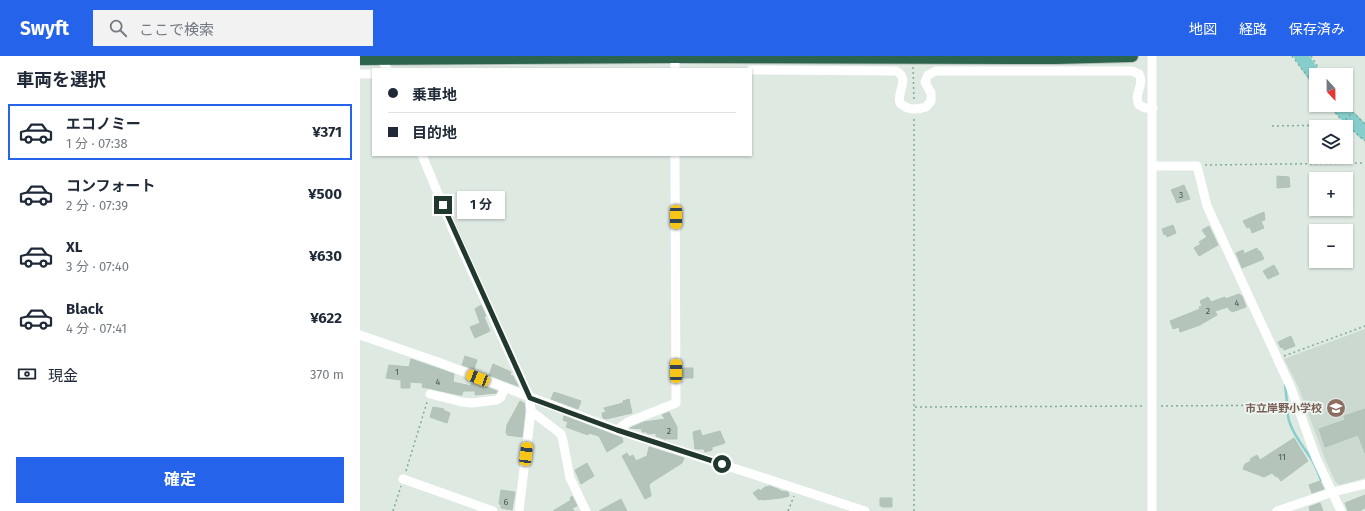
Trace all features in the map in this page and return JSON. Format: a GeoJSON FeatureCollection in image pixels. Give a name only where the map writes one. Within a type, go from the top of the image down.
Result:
{"type":"FeatureCollection","features":[{"type":"Feature","properties":{"kind":"highway"},"geometry":{"type":"LineString","coordinates":[[360,59],[383,62],[675,61],[914,57],[1056,58],[1132,56]]}},
{"type":"Feature","properties":{"kind":"street"},"geometry":{"type":"LineString","coordinates":[[1152,56],[1152,511]]}},
{"type":"Feature","properties":{"kind":"street"},"geometry":{"type":"LineString","coordinates":[[752,70],[896,72],[902,76],[904,83],[899,96],[900,103],[907,108],[926,107],[931,101],[930,93],[925,82],[928,75],[932,72],[1132,71],[1139,74],[1142,81],[1136,98],[1139,105],[1145,108],[1153,108]]}},
{"type":"Feature","properties":{"kind":"street"},"geometry":{"type":"LineString","coordinates":[[360,74],[372,74]]}},
{"type":"Feature","properties":{"kind":"street"},"geometry":{"type":"LineString","coordinates":[[422,156],[453,230],[530,398],[532,411],[519,511]]}},
{"type":"Feature","properties":{"kind":"street"},"geometry":{"type":"LineString","coordinates":[[617,430],[628,422],[676,404],[675,156]]}},
{"type":"Feature","properties":{"kind":"street"},"geometry":{"type":"LineString","coordinates":[[1153,166],[1197,166],[1208,206],[1297,405],[1316,458],[1341,511]]}},
{"type":"Feature","properties":{"kind":"street"},"geometry":{"type":"LineString","coordinates":[[360,335],[438,362],[617,430],[864,511]]}},
{"type":"Feature","properties":{"kind":"street"},"geometry":{"type":"LineString","coordinates":[[430,394],[462,402],[497,400],[501,397],[505,388]]}},
{"type":"Feature","properties":{"kind":"street"},"geometry":{"type":"LineString","coordinates":[[532,411],[560,434],[570,478],[586,511]]}},
{"type":"Feature","properties":{"kind":"street"},"geometry":{"type":"LineString","coordinates":[[403,479],[493,511]]}},
{"type":"Feature","properties":{"kind":"street"},"geometry":{"type":"LineString","coordinates":[[1277,511],[1304,507],[1333,492],[1365,484]]}},
{"type":"Feature","properties":{"kind":"path"},"geometry":{"type":"LineString","coordinates":[[1292,56],[1309,78]]}},
{"type":"Feature","properties":{"kind":"path"},"geometry":{"type":"LineString","coordinates":[[1311,56],[1319,68]]}},
{"type":"Feature","properties":{"kind":"path"},"geometry":{"type":"LineString","coordinates":[[914,57],[914,511]]}},
{"type":"Feature","properties":{"kind":"path"},"geometry":{"type":"LineString","coordinates":[[1336,112],[1343,120]]}},
{"type":"Feature","properties":{"kind":"path"},"geometry":{"type":"LineString","coordinates":[[1345,120],[1351,114],[1365,123]]}},
{"type":"Feature","properties":{"kind":"path"},"geometry":{"type":"LineString","coordinates":[[1272,126],[1309,126]]}},
{"type":"Feature","properties":{"kind":"path"},"geometry":{"type":"LineString","coordinates":[[1353,130],[1365,141]]}},
{"type":"Feature","properties":{"kind":"path"},"geometry":{"type":"LineString","coordinates":[[1197,166],[1365,164]]}},
{"type":"Feature","properties":{"kind":"path"},"geometry":{"type":"LineString","coordinates":[[1276,358],[1365,326]]}},
{"type":"Feature","properties":{"kind":"path"},"geometry":{"type":"LineString","coordinates":[[393,511],[430,394]]}},
{"type":"Feature","properties":{"kind":"path"},"geometry":{"type":"LineString","coordinates":[[915,406],[1297,405]]}},
{"type":"Feature","properties":{"kind":"path"},"geometry":{"type":"LineString","coordinates":[[788,511],[797,489]]}},
{"type":"Feature","properties":{"kind":"shaded area","name":"市立岸野小学校"},"geometry":{"type":"Polygon","coordinates":[[[1365,329],[1365,478],[1340,485],[1336,483],[1325,459],[1298,386],[1284,359],[1365,329]]]}},
{"type":"Feature","properties":{"kind":"building"},"geometry":{"type":"Polygon","coordinates":[[[1277,176],[1289,177],[1290,187],[1277,188],[1277,176]]]}},
{"type":"Feature","properties":{"kind":"building"},"geometry":{"type":"Polygon","coordinates":[[[1184,185],[1190,199],[1177,203],[1171,190],[1184,185]]]}},
{"type":"Feature","properties":{"kind":"building"},"geometry":{"type":"Polygon","coordinates":[[[1264,212],[1265,220],[1261,221],[1264,228],[1252,233],[1250,227],[1247,228],[1243,221],[1264,212]]]}},
{"type":"Feature","properties":{"kind":"building"},"geometry":{"type":"Polygon","coordinates":[[[1173,225],[1176,233],[1167,237],[1166,234],[1164,235],[1162,229],[1173,225]]]}},
{"type":"Feature","properties":{"kind":"building"},"geometry":{"type":"Polygon","coordinates":[[[1209,226],[1218,245],[1199,256],[1194,248],[1201,244],[1199,242],[1207,237],[1202,230],[1209,226]]]}},
{"type":"Feature","properties":{"kind":"building"},"geometry":{"type":"Polygon","coordinates":[[[1257,248],[1264,259],[1242,268],[1236,253],[1243,250],[1244,254],[1257,248]]]}},
{"type":"Feature","properties":{"kind":"building"},"geometry":{"type":"Polygon","coordinates":[[[1274,265],[1279,274],[1268,279],[1263,271],[1274,265]]]}},
{"type":"Feature","properties":{"kind":"building"},"geometry":{"type":"Polygon","coordinates":[[[1239,294],[1242,296],[1246,307],[1232,312],[1228,307],[1215,311],[1217,315],[1200,325],[1180,332],[1179,327],[1173,329],[1170,321],[1200,309],[1199,307],[1202,306],[1200,301],[1208,297],[1211,302],[1239,294]]]}},
{"type":"Feature","properties":{"kind":"building"},"geometry":{"type":"Polygon","coordinates":[[[481,305],[490,331],[475,338],[470,327],[480,323],[475,309],[481,305]]]}},
{"type":"Feature","properties":{"kind":"building"},"geometry":{"type":"Polygon","coordinates":[[[1291,336],[1295,346],[1284,350],[1278,342],[1291,336]]]}},
{"type":"Feature","properties":{"kind":"building"},"geometry":{"type":"Polygon","coordinates":[[[465,356],[477,360],[474,369],[462,365],[465,356]]]}},
{"type":"Feature","properties":{"kind":"building"},"geometry":{"type":"Polygon","coordinates":[[[411,359],[454,374],[453,382],[471,386],[471,384],[476,383],[497,391],[496,393],[475,395],[475,391],[463,391],[462,395],[460,395],[422,387],[423,383],[410,382],[410,388],[401,388],[401,380],[386,378],[389,365],[409,367],[411,359]]]}},
{"type":"Feature","properties":{"kind":"building"},"geometry":{"type":"Polygon","coordinates":[[[493,364],[511,372],[510,375],[513,376],[518,386],[489,375],[493,364]]]}},
{"type":"Feature","properties":{"kind":"building"},"geometry":{"type":"Polygon","coordinates":[[[682,368],[693,368],[693,378],[682,378],[682,368]]]}},
{"type":"Feature","properties":{"kind":"building"},"geometry":{"type":"Polygon","coordinates":[[[554,392],[581,401],[578,409],[551,399],[554,392]]]}},
{"type":"Feature","properties":{"kind":"building"},"geometry":{"type":"Polygon","coordinates":[[[629,399],[632,413],[606,419],[603,418],[602,413],[606,412],[604,408],[623,403],[623,401],[629,399]]]}},
{"type":"Feature","properties":{"kind":"building"},"geometry":{"type":"Polygon","coordinates":[[[520,401],[524,403],[525,411],[522,437],[507,435],[507,425],[520,401]]]}},
{"type":"Feature","properties":{"kind":"building"},"geometry":{"type":"Polygon","coordinates":[[[433,407],[444,409],[443,410],[450,413],[447,423],[430,417],[433,407]]]}},
{"type":"Feature","properties":{"kind":"building"},"geometry":{"type":"Polygon","coordinates":[[[1365,409],[1365,453],[1358,435],[1325,447],[1319,429],[1345,420],[1344,416],[1365,409]]]}},
{"type":"Feature","properties":{"kind":"building"},"geometry":{"type":"Polygon","coordinates":[[[669,412],[677,427],[677,439],[664,439],[656,436],[656,433],[648,434],[647,432],[642,432],[642,429],[630,428],[644,422],[665,419],[662,415],[669,412]]]}},
{"type":"Feature","properties":{"kind":"building"},"geometry":{"type":"Polygon","coordinates":[[[564,416],[622,438],[623,442],[607,452],[599,436],[589,433],[588,435],[566,427],[568,422],[563,420],[564,416]]]}},
{"type":"Feature","properties":{"kind":"building"},"geometry":{"type":"Polygon","coordinates":[[[700,430],[702,436],[720,431],[725,443],[712,447],[712,450],[705,452],[704,449],[695,449],[693,432],[700,430]]]}},
{"type":"Feature","properties":{"kind":"building"},"geometry":{"type":"Polygon","coordinates":[[[1294,438],[1308,461],[1281,481],[1272,473],[1264,477],[1243,469],[1245,464],[1251,461],[1250,459],[1257,455],[1260,460],[1294,438]]]}},
{"type":"Feature","properties":{"kind":"building"},"geometry":{"type":"Polygon","coordinates":[[[649,447],[684,458],[682,463],[649,485],[651,496],[645,499],[622,456],[627,453],[629,457],[633,455],[636,461],[647,456],[649,447]]]}},
{"type":"Feature","properties":{"kind":"building"},"geometry":{"type":"Polygon","coordinates":[[[587,463],[594,476],[581,484],[575,470],[587,463]]]}},
{"type":"Feature","properties":{"kind":"building"},"geometry":{"type":"Polygon","coordinates":[[[1320,481],[1324,489],[1312,493],[1309,485],[1320,481]]]}},
{"type":"Feature","properties":{"kind":"building"},"geometry":{"type":"Polygon","coordinates":[[[770,486],[780,491],[788,492],[789,496],[759,500],[753,493],[759,489],[760,491],[765,487],[770,486]]]}},
{"type":"Feature","properties":{"kind":"building"},"geometry":{"type":"Polygon","coordinates":[[[501,490],[515,492],[512,510],[501,508],[501,505],[499,504],[501,490]]]}},
{"type":"Feature","properties":{"kind":"building"},"geometry":{"type":"Polygon","coordinates":[[[1365,495],[1365,508],[1361,511],[1348,511],[1345,503],[1365,495]]]}},
{"type":"Feature","properties":{"kind":"building"},"geometry":{"type":"Polygon","coordinates":[[[572,496],[577,506],[572,508],[574,511],[553,511],[571,500],[570,498],[572,496]]]}},
{"type":"Feature","properties":{"kind":"building"},"geometry":{"type":"Polygon","coordinates":[[[880,498],[892,498],[892,507],[880,506],[880,498]]]}},
{"type":"Feature","properties":{"kind":"building"},"geometry":{"type":"Polygon","coordinates":[[[621,499],[627,511],[599,511],[621,499]]]}},
{"type":"Feature","properties":{"kind":"building"},"geometry":{"type":"Polygon","coordinates":[[[1320,503],[1323,511],[1310,511],[1309,507],[1320,503]]]}},
{"type":"Feature","properties":{"kind":"waterway"},"geometry":{"type":"LineString","coordinates":[[1301,56],[1309,68]]}},
{"type":"Feature","properties":{"kind":"waterway"},"geometry":{"type":"LineString","coordinates":[[1344,112],[1365,133]]}},
{"type":"Feature","properties":{"kind":"waterway"},"geometry":{"type":"LineString","coordinates":[[1285,385],[1287,402]]}},
{"type":"Feature","properties":{"kind":"waterway"},"geometry":{"type":"LineString","coordinates":[[1287,409],[1292,429],[1313,462],[1321,480]]}},
{"type":"Feature","properties":{"kind":"place","name":"市立岸野小学校"},"geometry":{"type":"Point","coordinates":[1336,408]}},
{"type":"Feature","properties":{"kind":"route"},"geometry":{"type":"LineString","coordinates":[[443,205],[530,398],[617,430],[722,464]]}}]}
